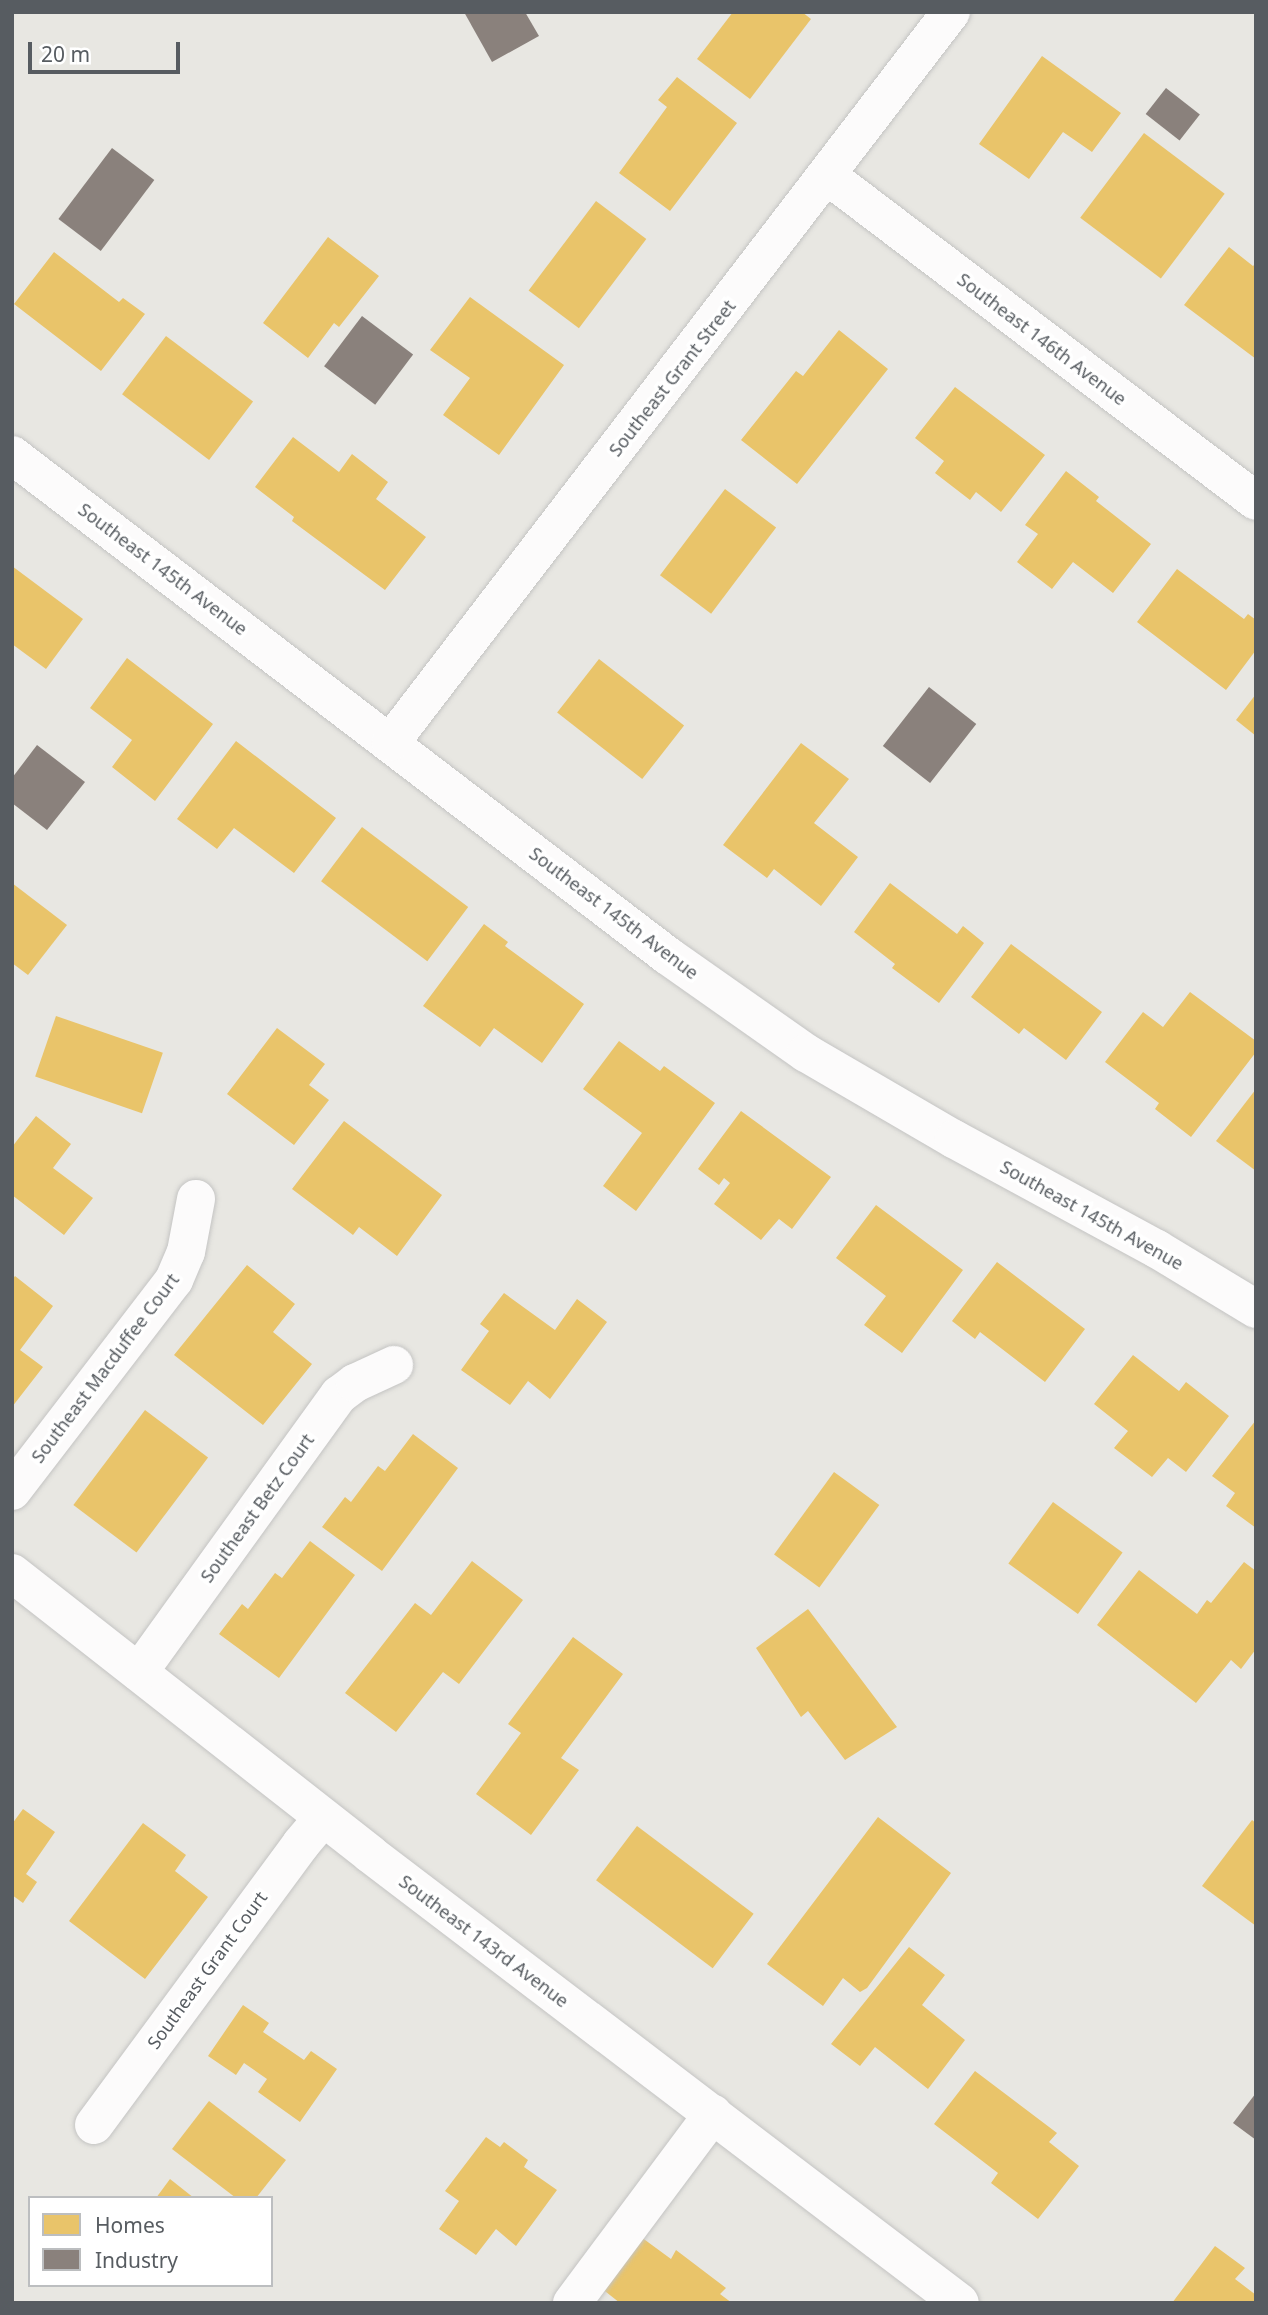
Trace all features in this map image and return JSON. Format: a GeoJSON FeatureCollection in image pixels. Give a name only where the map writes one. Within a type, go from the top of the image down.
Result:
{"type":"FeatureCollection","features":[{"type":"Feature","properties":{"kind":"street","name":"Southeast Grant Street"},"geometry":{"type":"LineString","coordinates":[[391,742],[828,176],[951,12]]}},
{"type":"Feature","properties":{"kind":"street","name":"Southeast 146th Avenue"},"geometry":{"type":"LineString","coordinates":[[828,176],[1256,501]]}},
{"type":"Feature","properties":{"kind":"street","name":"Southeast 145th Avenue"},"geometry":{"type":"LineString","coordinates":[[12,455],[668,956],[806,1053],[954,1139],[1157,1249],[1256,1309]]}},
{"type":"Feature","properties":{"kind":"street","name":"Southeast Macduffee Court"},"geometry":{"type":"LineString","coordinates":[[12,1491],[174,1280],[186,1252],[195,1199]]}},
{"type":"Feature","properties":{"kind":"street","name":"Southeast Betz Court"},"geometry":{"type":"LineString","coordinates":[[139,1672],[340,1395],[355,1382],[394,1365]]}},
{"type":"Feature","properties":{"kind":"street","name":"Southeast 143rd Avenue"},"geometry":{"type":"LineString","coordinates":[[12,1573],[323,1818],[960,2303]]}},
{"type":"Feature","properties":{"kind":"street","name":"Southeast Grant Court"},"geometry":{"type":"LineString","coordinates":[[94,2125],[301,1843],[323,1818]]}},
{"type":"Feature","properties":{"kind":"street"},"geometry":{"type":"LineString","coordinates":[[572,2303],[713,2114]]}},
{"type":"Feature","properties":{"kind":"building: Homes"},"geometry":{"type":"Polygon","coordinates":[[[733,12],[802,12],[811,19],[750,99],[697,59],[733,12]]]}},
{"type":"Feature","properties":{"kind":"building: Homes"},"geometry":{"type":"Polygon","coordinates":[[[1042,56],[1121,113],[1092,152],[1063,132],[1029,179],[979,144],[1042,56]]]}},
{"type":"Feature","properties":{"kind":"building: Homes"},"geometry":{"type":"Polygon","coordinates":[[[677,77],[737,123],[670,211],[619,173],[667,107],[658,100],[677,77]]]}},
{"type":"Feature","properties":{"kind":"building: Homes"},"geometry":{"type":"Polygon","coordinates":[[[1144,133],[1225,194],[1161,278],[1080,218],[1144,133]]]}},
{"type":"Feature","properties":{"kind":"building: Homes"},"geometry":{"type":"Polygon","coordinates":[[[596,201],[646,239],[579,328],[529,290],[596,201]]]}},
{"type":"Feature","properties":{"kind":"building: Homes"},"geometry":{"type":"Polygon","coordinates":[[[328,237],[379,276],[339,327],[334,323],[308,358],[263,323],[328,237]]]}},
{"type":"Feature","properties":{"kind":"building: Homes"},"geometry":{"type":"Polygon","coordinates":[[[1229,247],[1253,266],[1256,263],[1256,359],[1184,305],[1229,247]]]}},
{"type":"Feature","properties":{"kind":"building: Homes"},"geometry":{"type":"Polygon","coordinates":[[[54,252],[119,302],[123,298],[145,314],[101,371],[14,304],[54,252]]]}},
{"type":"Feature","properties":{"kind":"building: Homes"},"geometry":{"type":"Polygon","coordinates":[[[470,297],[564,365],[499,455],[443,415],[470,378],[430,350],[470,297]]]}},
{"type":"Feature","properties":{"kind":"building: Homes"},"geometry":{"type":"Polygon","coordinates":[[[839,330],[888,369],[797,484],[741,440],[796,371],[803,376],[839,330]]]}},
{"type":"Feature","properties":{"kind":"building: Homes"},"geometry":{"type":"Polygon","coordinates":[[[166,336],[253,402],[209,460],[122,394],[166,336]]]}},
{"type":"Feature","properties":{"kind":"building: Homes"},"geometry":{"type":"Polygon","coordinates":[[[955,387],[1045,455],[1001,512],[976,492],[970,500],[935,473],[944,461],[915,438],[955,387]]]}},
{"type":"Feature","properties":{"kind":"building: Homes"},"geometry":{"type":"Polygon","coordinates":[[[293,437],[339,472],[352,454],[388,482],[376,499],[426,537],[385,590],[292,521],[294,517],[255,487],[293,437]]]}},
{"type":"Feature","properties":{"kind":"building: Homes"},"geometry":{"type":"Polygon","coordinates":[[[1066,471],[1099,497],[1096,501],[1151,544],[1113,593],[1073,562],[1052,589],[1017,562],[1038,534],[1025,525],[1066,471]]]}},
{"type":"Feature","properties":{"kind":"building: Homes"},"geometry":{"type":"Polygon","coordinates":[[[725,489],[776,528],[711,614],[660,575],[725,489]]]}},
{"type":"Feature","properties":{"kind":"building: Homes"},"geometry":{"type":"Polygon","coordinates":[[[12,566],[83,619],[46,669],[12,644],[12,566]]]}},
{"type":"Feature","properties":{"kind":"building: Homes"},"geometry":{"type":"Polygon","coordinates":[[[1177,569],[1244,619],[1248,614],[1256,620],[1256,650],[1226,690],[1137,622],[1177,569]]]}},
{"type":"Feature","properties":{"kind":"building: Homes"},"geometry":{"type":"Polygon","coordinates":[[[127,658],[213,724],[155,801],[112,767],[132,740],[90,708],[127,658]]]}},
{"type":"Feature","properties":{"kind":"building: Homes"},"geometry":{"type":"Polygon","coordinates":[[[599,659],[684,725],[642,779],[557,713],[599,659]]]}},
{"type":"Feature","properties":{"kind":"building: Homes"},"geometry":{"type":"Polygon","coordinates":[[[1256,694],[1256,736],[1236,720],[1256,694]]]}},
{"type":"Feature","properties":{"kind":"building: Homes"},"geometry":{"type":"Polygon","coordinates":[[[236,741],[336,818],[294,873],[234,828],[217,849],[177,819],[236,741]]]}},
{"type":"Feature","properties":{"kind":"building: Homes"},"geometry":{"type":"Polygon","coordinates":[[[801,743],[849,779],[814,823],[858,857],[821,906],[774,869],[767,878],[723,845],[801,743]]]}},
{"type":"Feature","properties":{"kind":"building: Homes"},"geometry":{"type":"Polygon","coordinates":[[[362,827],[468,907],[427,961],[321,881],[362,827]]]}},
{"type":"Feature","properties":{"kind":"building: Homes"},"geometry":{"type":"Polygon","coordinates":[[[12,883],[67,925],[28,975],[12,963],[12,883]]]}},
{"type":"Feature","properties":{"kind":"building: Homes"},"geometry":{"type":"Polygon","coordinates":[[[890,883],[957,934],[963,926],[984,943],[939,1003],[892,968],[895,964],[854,932],[890,883]]]}},
{"type":"Feature","properties":{"kind":"building: Homes"},"geometry":{"type":"Polygon","coordinates":[[[484,924],[508,942],[505,946],[584,1004],[542,1063],[494,1028],[480,1047],[423,1006],[484,924]]]}},
{"type":"Feature","properties":{"kind":"building: Homes"},"geometry":{"type":"Polygon","coordinates":[[[1011,944],[1102,1012],[1066,1060],[1024,1028],[1019,1034],[971,997],[1011,944]]]}},
{"type":"Feature","properties":{"kind":"building: Homes"},"geometry":{"type":"Polygon","coordinates":[[[1190,992],[1256,1041],[1256,1052],[1191,1137],[1155,1109],[1159,1103],[1105,1062],[1143,1012],[1163,1027],[1190,992]]]}},
{"type":"Feature","properties":{"kind":"building: Homes"},"geometry":{"type":"Polygon","coordinates":[[[56,1016],[163,1053],[142,1113],[35,1077],[56,1016]]]}},
{"type":"Feature","properties":{"kind":"building: Homes"},"geometry":{"type":"Polygon","coordinates":[[[277,1028],[325,1064],[309,1085],[329,1100],[294,1145],[227,1094],[277,1028]]]}},
{"type":"Feature","properties":{"kind":"building: Homes"},"geometry":{"type":"Polygon","coordinates":[[[619,1041],[660,1071],[664,1066],[715,1103],[636,1211],[603,1186],[642,1133],[583,1089],[619,1041]]]}},
{"type":"Feature","properties":{"kind":"building: Homes"},"geometry":{"type":"Polygon","coordinates":[[[1256,1089],[1256,1171],[1216,1141],[1256,1089]]]}},
{"type":"Feature","properties":{"kind":"building: Homes"},"geometry":{"type":"Polygon","coordinates":[[[741,1111],[831,1177],[792,1229],[779,1219],[761,1240],[714,1204],[730,1183],[724,1178],[719,1185],[698,1169],[741,1111]]]}},
{"type":"Feature","properties":{"kind":"building: Homes"},"geometry":{"type":"Polygon","coordinates":[[[36,1116],[71,1144],[53,1168],[93,1198],[64,1235],[12,1195],[12,1147],[36,1116]]]}},
{"type":"Feature","properties":{"kind":"building: Homes"},"geometry":{"type":"Polygon","coordinates":[[[344,1121],[442,1195],[397,1256],[359,1227],[353,1235],[292,1189],[344,1121]]]}},
{"type":"Feature","properties":{"kind":"building: Homes"},"geometry":{"type":"Polygon","coordinates":[[[876,1205],[963,1270],[902,1353],[864,1325],[886,1296],[836,1258],[876,1205]]]}},
{"type":"Feature","properties":{"kind":"building: Homes"},"geometry":{"type":"Polygon","coordinates":[[[997,1262],[1085,1329],[1045,1382],[980,1332],[975,1339],[952,1321],[997,1262]]]}},
{"type":"Feature","properties":{"kind":"building: Homes"},"geometry":{"type":"Polygon","coordinates":[[[247,1265],[295,1304],[273,1332],[312,1364],[263,1425],[174,1355],[247,1265]]]}},
{"type":"Feature","properties":{"kind":"building: Homes"},"geometry":{"type":"Polygon","coordinates":[[[15,1276],[53,1306],[20,1350],[43,1367],[12,1407],[12,1280],[15,1276]]]}},
{"type":"Feature","properties":{"kind":"building: Homes"},"geometry":{"type":"Polygon","coordinates":[[[504,1293],[555,1330],[577,1299],[607,1322],[550,1399],[528,1381],[510,1405],[461,1370],[489,1331],[480,1324],[504,1293]]]}},
{"type":"Feature","properties":{"kind":"building: Homes"},"geometry":{"type":"Polygon","coordinates":[[[1133,1355],[1179,1391],[1186,1382],[1229,1416],[1186,1472],[1168,1458],[1152,1477],[1114,1448],[1128,1431],[1094,1404],[1133,1355]]]}},
{"type":"Feature","properties":{"kind":"building: Homes"},"geometry":{"type":"Polygon","coordinates":[[[145,1410],[208,1458],[136,1553],[73,1505],[145,1410]]]}},
{"type":"Feature","properties":{"kind":"building: Homes"},"geometry":{"type":"Polygon","coordinates":[[[1256,1420],[1256,1528],[1226,1506],[1235,1493],[1212,1476],[1256,1420]]]}},
{"type":"Feature","properties":{"kind":"building: Homes"},"geometry":{"type":"Polygon","coordinates":[[[413,1434],[458,1468],[382,1571],[322,1527],[345,1497],[351,1502],[378,1466],[385,1471],[413,1434]]]}},
{"type":"Feature","properties":{"kind":"building: Homes"},"geometry":{"type":"Polygon","coordinates":[[[834,1472],[879,1505],[819,1587],[774,1555],[834,1472]]]}},
{"type":"Feature","properties":{"kind":"building: Homes"},"geometry":{"type":"Polygon","coordinates":[[[1053,1502],[1123,1553],[1078,1614],[1008,1563],[1053,1502]]]}},
{"type":"Feature","properties":{"kind":"building: Homes"},"geometry":{"type":"Polygon","coordinates":[[[310,1541],[355,1575],[279,1678],[219,1634],[242,1604],[248,1609],[275,1573],[282,1578],[310,1541]]]}},
{"type":"Feature","properties":{"kind":"building: Homes"},"geometry":{"type":"Polygon","coordinates":[[[472,1561],[523,1600],[459,1684],[443,1672],[396,1732],[345,1693],[415,1603],[431,1615],[472,1561]]]}},
{"type":"Feature","properties":{"kind":"building: Homes"},"geometry":{"type":"Polygon","coordinates":[[[1244,1562],[1256,1571],[1256,1649],[1241,1669],[1231,1660],[1196,1703],[1097,1625],[1139,1570],[1197,1614],[1207,1600],[1211,1603],[1244,1562]]]}},
{"type":"Feature","properties":{"kind":"building: Homes"},"geometry":{"type":"Polygon","coordinates":[[[808,1609],[897,1727],[845,1760],[808,1711],[801,1717],[756,1648],[808,1609]]]}},
{"type":"Feature","properties":{"kind":"building: Homes"},"geometry":{"type":"Polygon","coordinates":[[[573,1637],[623,1674],[561,1758],[579,1770],[531,1835],[476,1794],[521,1733],[508,1724],[573,1637]]]}},
{"type":"Feature","properties":{"kind":"building: Homes"},"geometry":{"type":"Polygon","coordinates":[[[23,1809],[55,1832],[26,1874],[37,1882],[23,1903],[12,1895],[12,1824],[23,1809]]]}},
{"type":"Feature","properties":{"kind":"building: Homes"},"geometry":{"type":"Polygon","coordinates":[[[878,1817],[951,1873],[867,1988],[860,1992],[843,1978],[823,2006],[767,1964],[878,1817]]]}},
{"type":"Feature","properties":{"kind":"building: Homes"},"geometry":{"type":"Polygon","coordinates":[[[1252,1820],[1256,1823],[1256,1926],[1202,1886],[1252,1820]]]}},
{"type":"Feature","properties":{"kind":"building: Homes"},"geometry":{"type":"Polygon","coordinates":[[[143,1823],[186,1855],[175,1871],[208,1897],[145,1979],[69,1921],[143,1823]]]}},
{"type":"Feature","properties":{"kind":"building: Homes"},"geometry":{"type":"Polygon","coordinates":[[[637,1826],[754,1914],[713,1968],[596,1880],[637,1826]]]}},
{"type":"Feature","properties":{"kind":"building: Homes"},"geometry":{"type":"Polygon","coordinates":[[[909,1947],[945,1975],[922,2005],[965,2040],[928,2089],[875,2047],[860,2066],[831,2044],[909,1947]]]}},
{"type":"Feature","properties":{"kind":"building: Homes"},"geometry":{"type":"Polygon","coordinates":[[[243,2005],[269,2023],[263,2032],[304,2060],[311,2051],[337,2069],[300,2122],[258,2092],[267,2079],[244,2063],[236,2075],[208,2056],[243,2005]]]}},
{"type":"Feature","properties":{"kind":"building: Homes"},"geometry":{"type":"Polygon","coordinates":[[[975,2071],[1057,2133],[1049,2142],[1079,2166],[1038,2219],[991,2183],[998,2173],[934,2124],[975,2071]]]}},
{"type":"Feature","properties":{"kind":"building: Homes"},"geometry":{"type":"Polygon","coordinates":[[[209,2101],[286,2160],[258,2196],[233,2196],[172,2149],[209,2101]]]}},
{"type":"Feature","properties":{"kind":"building: Homes"},"geometry":{"type":"Polygon","coordinates":[[[486,2137],[500,2147],[504,2142],[528,2160],[524,2167],[557,2190],[516,2246],[496,2229],[476,2255],[439,2229],[459,2201],[445,2191],[486,2137]]]}},
{"type":"Feature","properties":{"kind":"building: Homes"},"geometry":{"type":"Polygon","coordinates":[[[170,2179],[191,2196],[157,2196],[170,2179]]]}},
{"type":"Feature","properties":{"kind":"building: Homes"},"geometry":{"type":"Polygon","coordinates":[[[641,2237],[671,2259],[676,2250],[726,2288],[720,2294],[732,2303],[620,2303],[601,2288],[641,2237]]]}},
{"type":"Feature","properties":{"kind":"building: Homes"},"geometry":{"type":"Polygon","coordinates":[[[1215,2246],[1245,2268],[1235,2279],[1256,2295],[1256,2303],[1172,2303],[1215,2246]]]}},
{"type":"Feature","properties":{"kind":"building: Industry"},"geometry":{"type":"Polygon","coordinates":[[[464,12],[525,12],[539,36],[492,62],[464,12]]]}},
{"type":"Feature","properties":{"kind":"building: Industry"},"geometry":{"type":"Polygon","coordinates":[[[1166,88],[1200,114],[1180,140],[1146,114],[1166,88]]]}},
{"type":"Feature","properties":{"kind":"building: Industry"},"geometry":{"type":"Polygon","coordinates":[[[112,148],[154,180],[101,251],[58,219],[112,148]]]}},
{"type":"Feature","properties":{"kind":"building: Industry"},"geometry":{"type":"Polygon","coordinates":[[[362,316],[413,355],[375,405],[324,366],[362,316]]]}},
{"type":"Feature","properties":{"kind":"building: Industry"},"geometry":{"type":"Polygon","coordinates":[[[929,687],[976,724],[930,783],[883,746],[929,687]]]}},
{"type":"Feature","properties":{"kind":"building: Industry"},"geometry":{"type":"Polygon","coordinates":[[[37,745],[85,782],[47,830],[12,803],[12,778],[37,745]]]}},
{"type":"Feature","properties":{"kind":"building: Industry"},"geometry":{"type":"Polygon","coordinates":[[[1256,2093],[1256,2140],[1233,2123],[1256,2093]]]}}]}
